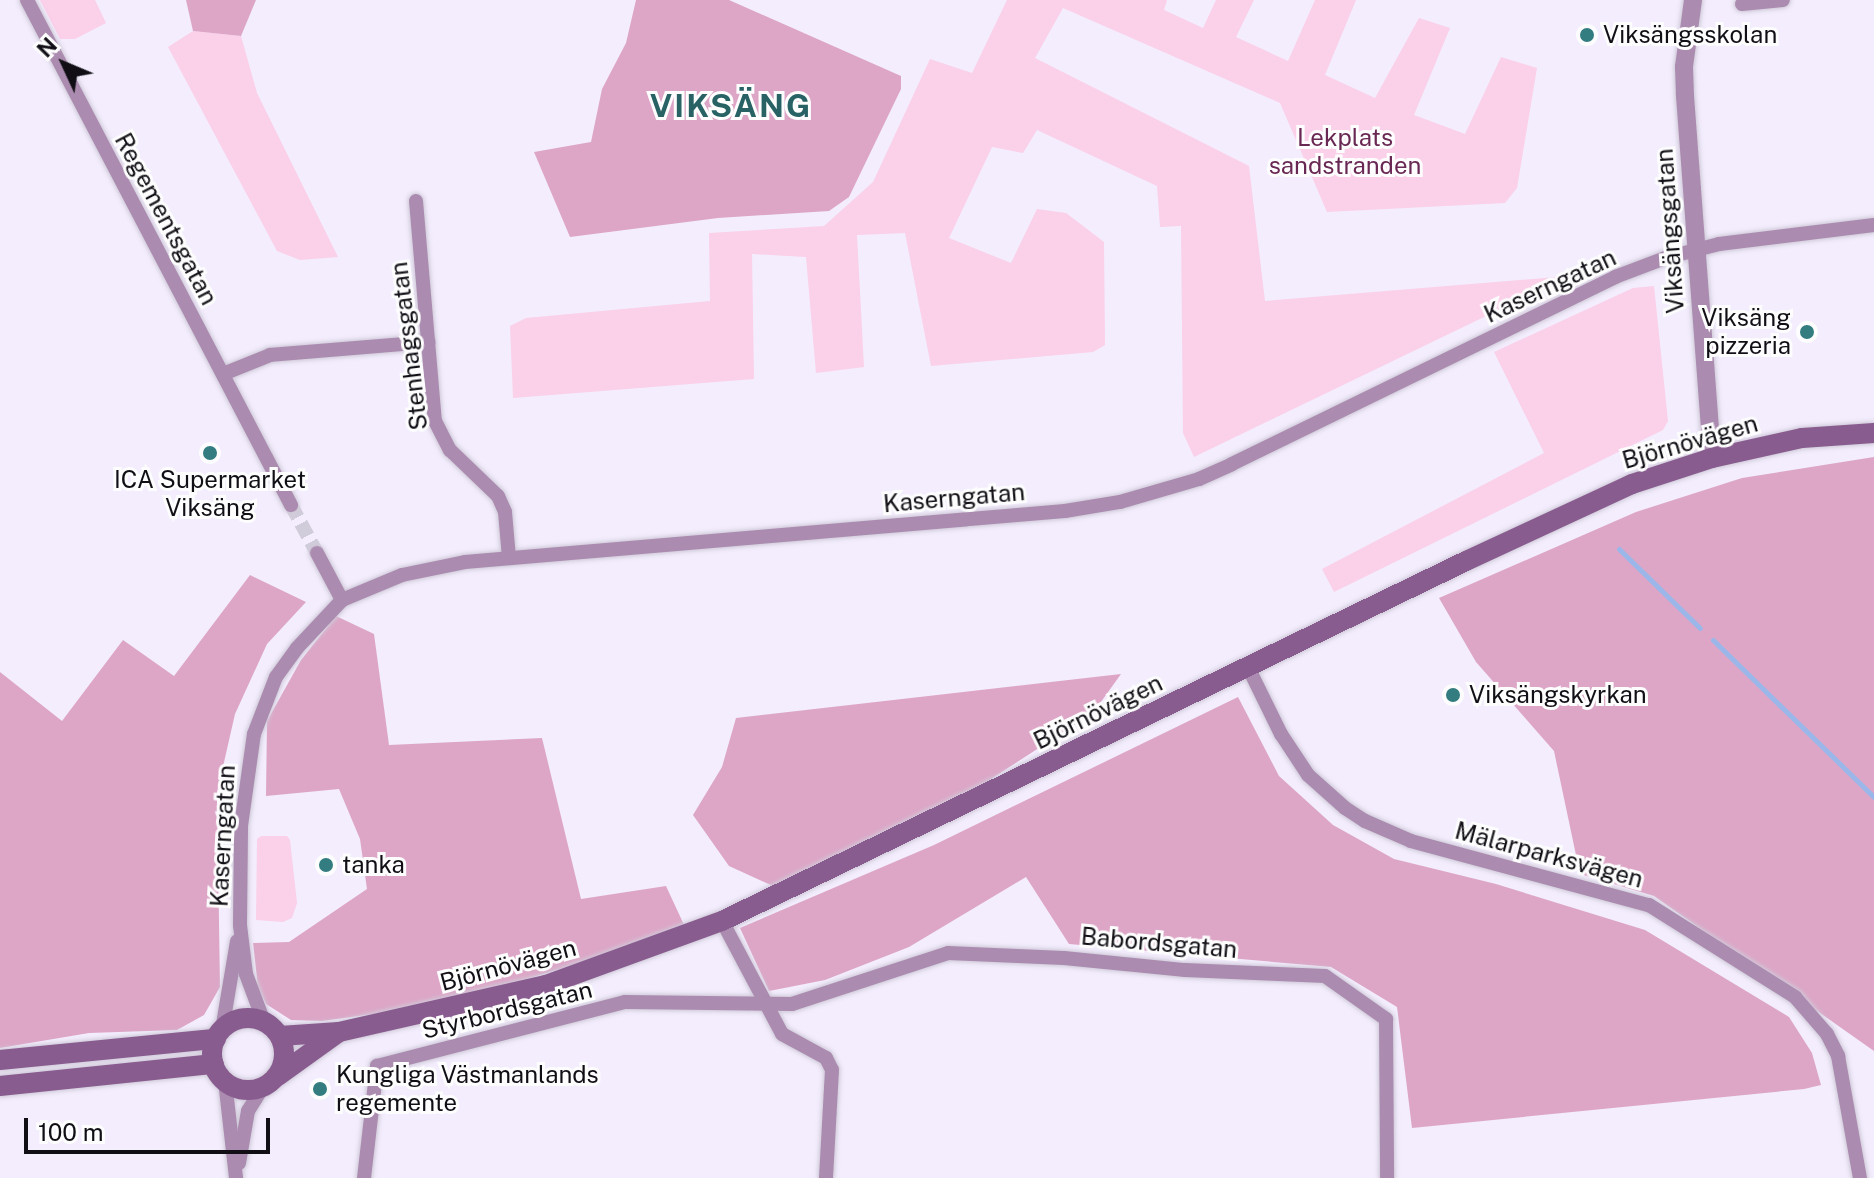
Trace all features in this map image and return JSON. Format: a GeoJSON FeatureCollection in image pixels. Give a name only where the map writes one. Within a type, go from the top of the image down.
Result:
{"type":"FeatureCollection","features":[{"type":"Feature","properties":{"kind":"main road","name":"Björnövägen"},"geometry":{"type":"LineString","coordinates":[[272,1029],[339,1032],[546,985],[722,921],[1632,484],[1712,458],[1802,438],[1874,433]]}},
{"type":"Feature","properties":{"kind":"main road"},"geometry":{"type":"LineString","coordinates":[[0,1060],[219,1035],[242,1019],[272,1029],[284,1059],[269,1083],[243,1090],[219,1073],[0,1086]]}},
{"type":"Feature","properties":{"kind":"main road","name":"Björnövägen"},"geometry":{"type":"LineString","coordinates":[[269,1083],[339,1032]]}},
{"type":"Feature","properties":{"kind":"main road"},"geometry":{"type":"LineString","coordinates":[[219,1035],[219,1073]]}},
{"type":"Feature","properties":{"kind":"street","name":"Regementsgatan"},"geometry":{"type":"LineString","coordinates":[[27,0],[291,505]]}},
{"type":"Feature","properties":{"kind":"street","name":"Viksängsgatan"},"geometry":{"type":"LineString","coordinates":[[1693,0],[1684,67],[1712,458]]}},
{"type":"Feature","properties":{"kind":"street"},"geometry":{"type":"LineString","coordinates":[[1742,4],[1783,0]]}},
{"type":"Feature","properties":{"kind":"street","name":"Stenhagsgatan"},"geometry":{"type":"LineString","coordinates":[[416,201],[435,421],[442,438],[462,463],[498,496],[505,512],[509,558]]}},
{"type":"Feature","properties":{"kind":"street","name":"Kaserngatan"},"geometry":{"type":"LineString","coordinates":[[272,1029],[246,974],[240,925],[241,826],[254,734],[276,677],[297,648],[342,600],[402,575],[509,558],[1065,511],[1157,492],[1232,464],[1615,277],[1696,249],[1874,225]]}},
{"type":"Feature","properties":{"kind":"street"},"geometry":{"type":"LineString","coordinates":[[223,374],[270,355],[428,342]]}},
{"type":"Feature","properties":{"kind":"street"},"geometry":{"type":"LineString","coordinates":[[317,553],[342,600]]}},
{"type":"Feature","properties":{"kind":"street","name":"Mälarparksvägen"},"geometry":{"type":"LineString","coordinates":[[1248,667],[1281,734],[1308,775],[1345,808],[1365,821],[1411,841],[1649,905],[1795,997],[1813,1014],[1838,1056],[1860,1178]]}},
{"type":"Feature","properties":{"kind":"street"},"geometry":{"type":"LineString","coordinates":[[722,921],[782,1034],[826,1058],[832,1070],[826,1178]]}},
{"type":"Feature","properties":{"kind":"street","name":"Kaserngatan"},"geometry":{"type":"LineString","coordinates":[[219,1035],[240,925]]}},
{"type":"Feature","properties":{"kind":"street","name":"Babordsgatan"},"geometry":{"type":"LineString","coordinates":[[763,1002],[792,1004],[948,953],[1064,958],[1185,970],[1325,976],[1386,1019],[1387,1178]]}},
{"type":"Feature","properties":{"kind":"street","name":"Styrbordsgatan"},"geometry":{"type":"LineString","coordinates":[[364,1178],[377,1066],[625,1002],[763,1002]]}},
{"type":"Feature","properties":{"kind":"street"},"geometry":{"type":"LineString","coordinates":[[219,1073],[236,1177]]}},
{"type":"Feature","properties":{"kind":"street"},"geometry":{"type":"LineString","coordinates":[[236,1177],[248,1111],[269,1083]]}},
{"type":"Feature","properties":{"kind":"green space"},"geometry":{"type":"Polygon","coordinates":[[[40,0],[95,0],[106,23],[75,39],[60,39],[40,0]]]}},
{"type":"Feature","properties":{"kind":"green space","name":"Lekplats sandstranden"},"geometry":{"type":"Polygon","coordinates":[[[1007,0],[1167,0],[1164,10],[1203,28],[1216,0],[1254,0],[1236,37],[1288,61],[1315,0],[1356,0],[1325,75],[1375,98],[1419,18],[1450,28],[1414,115],[1465,134],[1501,57],[1537,68],[1517,188],[1505,203],[1327,212],[1280,103],[1063,8],[1035,58],[1249,166],[1265,301],[1569,276],[1194,457],[1183,433],[1181,226],[1160,227],[1157,186],[1037,130],[1023,153],[992,147],[949,238],[1011,263],[1037,209],[1066,213],[1104,242],[1105,345],[1093,352],[931,366],[905,233],[857,235],[864,367],[816,373],[806,257],[752,254],[754,379],[513,398],[510,326],[526,318],[710,301],[709,233],[824,226],[873,182],[930,59],[972,73],[1007,0]]]}},
{"type":"Feature","properties":{"kind":"green space"},"geometry":{"type":"Polygon","coordinates":[[[193,31],[241,36],[257,93],[338,257],[300,260],[277,251],[168,47],[193,31]]]}},
{"type":"Feature","properties":{"kind":"green space"},"geometry":{"type":"Polygon","coordinates":[[[1654,286],[1668,421],[1663,430],[1334,592],[1322,569],[1544,453],[1494,352],[1633,288],[1654,286]]]}},
{"type":"Feature","properties":{"kind":"green space"},"geometry":{"type":"Polygon","coordinates":[[[261,836],[287,836],[290,840],[297,903],[292,918],[283,922],[256,920],[257,839],[261,836]]]}},
{"type":"Feature","properties":{"kind":"shaded area"},"geometry":{"type":"Polygon","coordinates":[[[186,0],[256,0],[241,36],[193,31],[186,0]]]}},
{"type":"Feature","properties":{"kind":"shaded area"},"geometry":{"type":"Polygon","coordinates":[[[636,0],[729,0],[901,76],[901,89],[849,197],[829,211],[718,218],[570,237],[534,152],[591,142],[602,89],[626,43],[636,0]]]}},
{"type":"Feature","properties":{"kind":"shaded area"},"geometry":{"type":"Polygon","coordinates":[[[1874,457],[1874,1051],[1654,896],[1580,874],[1554,751],[1476,662],[1439,598],[1636,512],[1742,478],[1874,457]]]}},
{"type":"Feature","properties":{"kind":"shaded area"},"geometry":{"type":"Polygon","coordinates":[[[250,575],[306,602],[267,644],[235,714],[217,793],[220,987],[204,1015],[177,1030],[89,1033],[0,1048],[0,672],[62,721],[123,640],[174,676],[250,575]]]}},
{"type":"Feature","properties":{"kind":"shaded area"},"geometry":{"type":"Polygon","coordinates":[[[336,616],[374,634],[389,745],[542,738],[581,899],[666,886],[685,927],[633,947],[440,1005],[322,1021],[291,1020],[266,1004],[258,987],[253,943],[289,942],[367,889],[360,839],[339,789],[266,796],[267,721],[301,660],[336,616]]]}},
{"type":"Feature","properties":{"kind":"shaded area"},"geometry":{"type":"Polygon","coordinates":[[[1121,674],[1093,713],[974,790],[773,886],[729,866],[693,815],[722,767],[736,718],[1121,674]]]}},
{"type":"Feature","properties":{"kind":"shaded area"},"geometry":{"type":"Polygon","coordinates":[[[1238,697],[1279,776],[1333,825],[1394,859],[1496,884],[1645,930],[1789,1017],[1812,1053],[1821,1085],[1412,1128],[1397,1007],[1331,967],[1069,944],[1026,877],[909,947],[825,980],[769,991],[740,928],[934,845],[1238,697]]]}},
{"type":"Feature","properties":{"kind":"waterway"},"geometry":{"type":"LineString","coordinates":[[1619,549],[1700,628]]}},
{"type":"Feature","properties":{"kind":"waterway"},"geometry":{"type":"LineString","coordinates":[[1713,640],[1874,797]]}},
{"type":"Feature","properties":{"kind":"tunnel"},"geometry":{"type":"LineString","coordinates":[[291,505],[317,553]]}},
{"type":"Feature","properties":{"kind":"place","name":"Viksängsskolan"},"geometry":{"type":"Point","coordinates":[1587,35]}},
{"type":"Feature","properties":{"kind":"place","name":"Viksäng pizzeria"},"geometry":{"type":"Point","coordinates":[1807,332]}},
{"type":"Feature","properties":{"kind":"place","name":"ICA Supermarket Viksäng"},"geometry":{"type":"Point","coordinates":[210,453]}},
{"type":"Feature","properties":{"kind":"place","name":"Viksängskyrkan"},"geometry":{"type":"Point","coordinates":[1453,695]}},
{"type":"Feature","properties":{"kind":"place","name":"tanka"},"geometry":{"type":"Point","coordinates":[326,865]}},
{"type":"Feature","properties":{"kind":"place","name":"Kungliga Västmanlands regemente"},"geometry":{"type":"Point","coordinates":[320,1089]}},
{"type":"Feature","properties":{"kind":"district","name":"VIKSÄNG"},"geometry":{"type":"Point","coordinates":[731,106]}}]}
